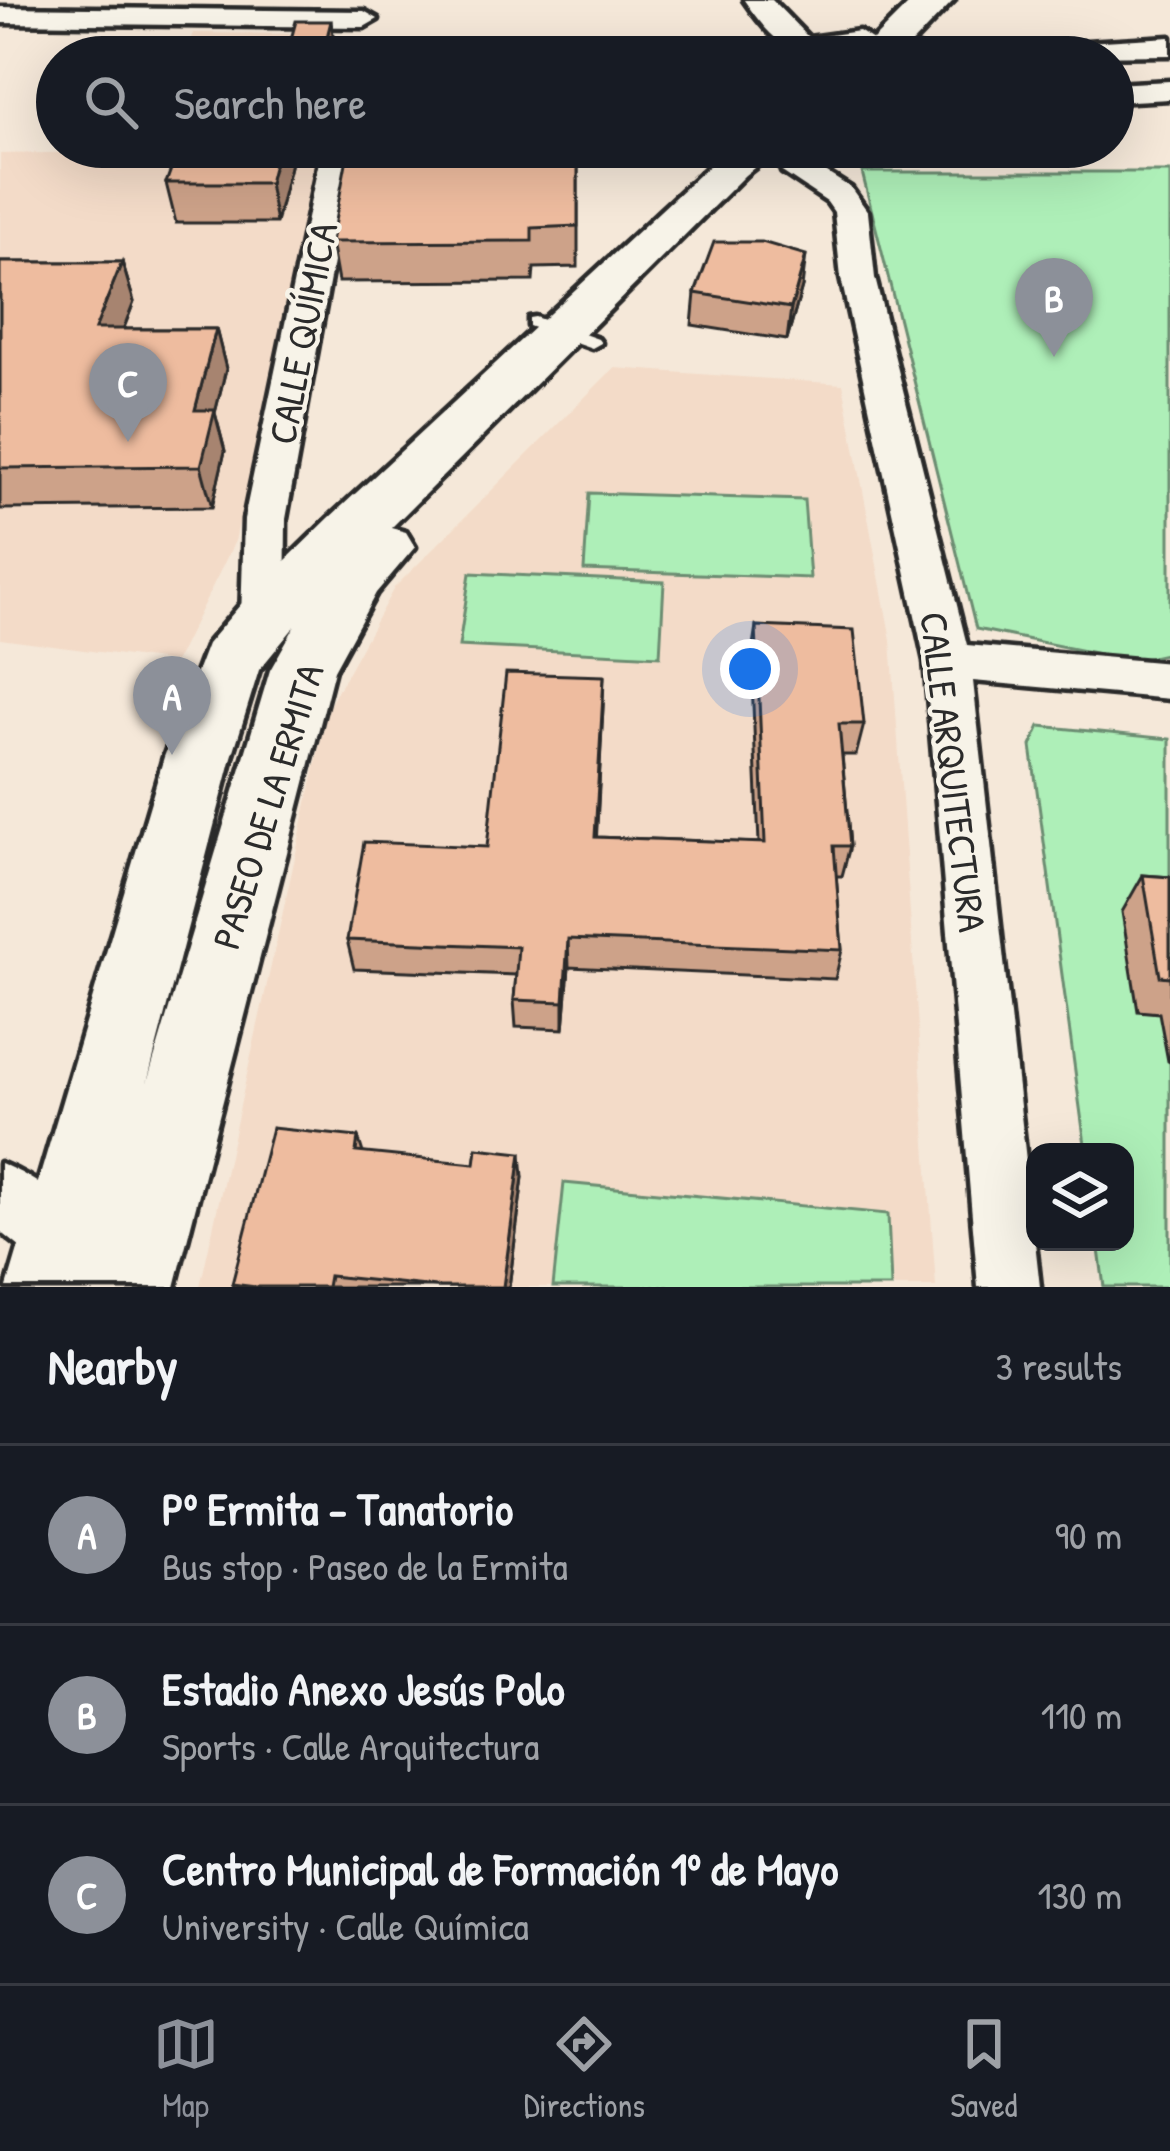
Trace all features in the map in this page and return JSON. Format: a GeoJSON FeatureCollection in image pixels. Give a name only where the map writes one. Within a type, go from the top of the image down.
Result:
{"type":"FeatureCollection","features":[{"type":"Feature","properties":{"kind":"main road"},"geometry":{"type":"LineString","coordinates":[[884,36],[901,0]]}},
{"type":"Feature","properties":{"kind":"main road"},"geometry":{"type":"LineString","coordinates":[[894,36],[934,0]]}},
{"type":"Feature","properties":{"kind":"main road","name":"PASEO DE LA ERMITA"},"geometry":{"type":"LineString","coordinates":[[57,1265],[223,677],[263,620],[727,168]]}},
{"type":"Feature","properties":{"kind":"main road","name":"PASEO DE LA ERMITA"},"geometry":{"type":"LineString","coordinates":[[130,1287],[302,670],[354,578],[563,332],[766,168]]}},
{"type":"Feature","properties":{"kind":"street"},"geometry":{"type":"LineString","coordinates":[[758,0],[782,36]]}},
{"type":"Feature","properties":{"kind":"street"},"geometry":{"type":"LineString","coordinates":[[0,15],[366,9]]}},
{"type":"Feature","properties":{"kind":"street"},"geometry":{"type":"LineString","coordinates":[[1134,48],[1170,46]]}},
{"type":"Feature","properties":{"kind":"street"},"geometry":{"type":"LineString","coordinates":[[1134,92],[1170,89]]}},
{"type":"Feature","properties":{"kind":"street","name":"CALLE QUÍMICA"},"geometry":{"type":"LineString","coordinates":[[263,620],[265,519],[334,168]]}},
{"type":"Feature","properties":{"kind":"street","name":"CALLE ARQUITECTURA"},"geometry":{"type":"LineString","coordinates":[[798,168],[839,195],[850,212],[858,278],[948,662],[1009,1287]]}},
{"type":"Feature","properties":{"kind":"street"},"geometry":{"type":"LineString","coordinates":[[265,519],[287,542],[312,545],[350,533]]}},
{"type":"Feature","properties":{"kind":"street"},"geometry":{"type":"LineString","coordinates":[[948,662],[1170,681]]}},
{"type":"Feature","properties":{"kind":"street","name":"PASEO DE LA ERMITA"},"geometry":{"type":"LineString","coordinates":[[0,1193],[57,1265]]}},
{"type":"Feature","properties":{"kind":"shaded area"},"geometry":{"type":"Polygon","coordinates":[[[193,33],[291,34],[290,36],[193,33]]]}},
{"type":"Feature","properties":{"kind":"shaded area"},"geometry":{"type":"Polygon","coordinates":[[[36,153],[36,168],[317,168],[235,541],[175,662],[0,639],[0,154],[36,153]]]}},
{"type":"Feature","properties":{"kind":"shaded area"},"geometry":{"type":"Polygon","coordinates":[[[614,368],[843,384],[891,640],[936,1287],[200,1287],[328,708],[394,588],[614,368]]]}},
{"type":"Feature","properties":{"kind":"green space"},"geometry":{"type":"Polygon","coordinates":[[[862,172],[1170,172],[1170,653],[1134,661],[976,629],[862,172]]]}},
{"type":"Feature","properties":{"kind":"green space"},"geometry":{"type":"Polygon","coordinates":[[[589,493],[804,500],[810,578],[584,570],[589,493]]]}},
{"type":"Feature","properties":{"kind":"green space"},"geometry":{"type":"Polygon","coordinates":[[[470,573],[664,582],[660,656],[459,646],[470,573]]]}},
{"type":"Feature","properties":{"kind":"green space"},"geometry":{"type":"Polygon","coordinates":[[[1040,726],[1170,739],[1170,1287],[1104,1287],[1099,1251],[1134,1251],[1134,1143],[1085,1143],[1031,746],[1040,726]]]}},
{"type":"Feature","properties":{"kind":"green space"},"geometry":{"type":"Polygon","coordinates":[[[564,1183],[888,1214],[891,1287],[553,1287],[564,1183]]]}},
{"type":"Feature","properties":{"kind":"building"},"geometry":{"type":"Polygon","coordinates":[[[296,21],[331,21],[327,36],[292,36],[296,21]]]}},
{"type":"Feature","properties":{"kind":"building"},"geometry":{"type":"Polygon","coordinates":[[[171,168],[273,168],[269,183],[166,183],[171,168]]]}},
{"type":"Feature","properties":{"kind":"building"},"geometry":{"type":"Polygon","coordinates":[[[345,168],[578,168],[578,226],[532,228],[532,241],[331,242],[345,168]]]}},
{"type":"Feature","properties":{"kind":"building"},"geometry":{"type":"Polygon","coordinates":[[[714,242],[762,242],[806,255],[791,308],[695,293],[714,242]]]}},
{"type":"Feature","properties":{"kind":"building"},"geometry":{"type":"Polygon","coordinates":[[[0,262],[122,262],[95,329],[216,329],[195,410],[215,410],[201,466],[0,468],[0,262]]]}},
{"type":"Feature","properties":{"kind":"building"},"geometry":{"type":"Polygon","coordinates":[[[756,626],[854,630],[864,724],[839,724],[850,846],[834,846],[842,950],[568,939],[564,1002],[514,1000],[518,947],[347,940],[364,842],[487,847],[506,673],[604,676],[595,837],[765,843],[756,626]]]}},
{"type":"Feature","properties":{"kind":"building"},"geometry":{"type":"Polygon","coordinates":[[[1143,875],[1170,877],[1170,977],[1160,976],[1143,875]]]}},
{"type":"Feature","properties":{"kind":"building"},"geometry":{"type":"Polygon","coordinates":[[[272,1128],[358,1137],[356,1152],[475,1164],[477,1148],[521,1153],[503,1287],[436,1287],[329,1276],[327,1287],[232,1284],[272,1128]]]}},
{"type":"Feature","properties":{"kind":"place","name":"Estadio Anexo Jesús Polo"},"geometry":{"type":"Point","coordinates":[1054,357]}},
{"type":"Feature","properties":{"kind":"place","name":"Centro Municipal de Formación 1º de Mayo"},"geometry":{"type":"Point","coordinates":[128,442]}},
{"type":"Feature","properties":{"kind":"place","name":"Pº Ermita - Tanatorio"},"geometry":{"type":"Point","coordinates":[172,755]}}]}
